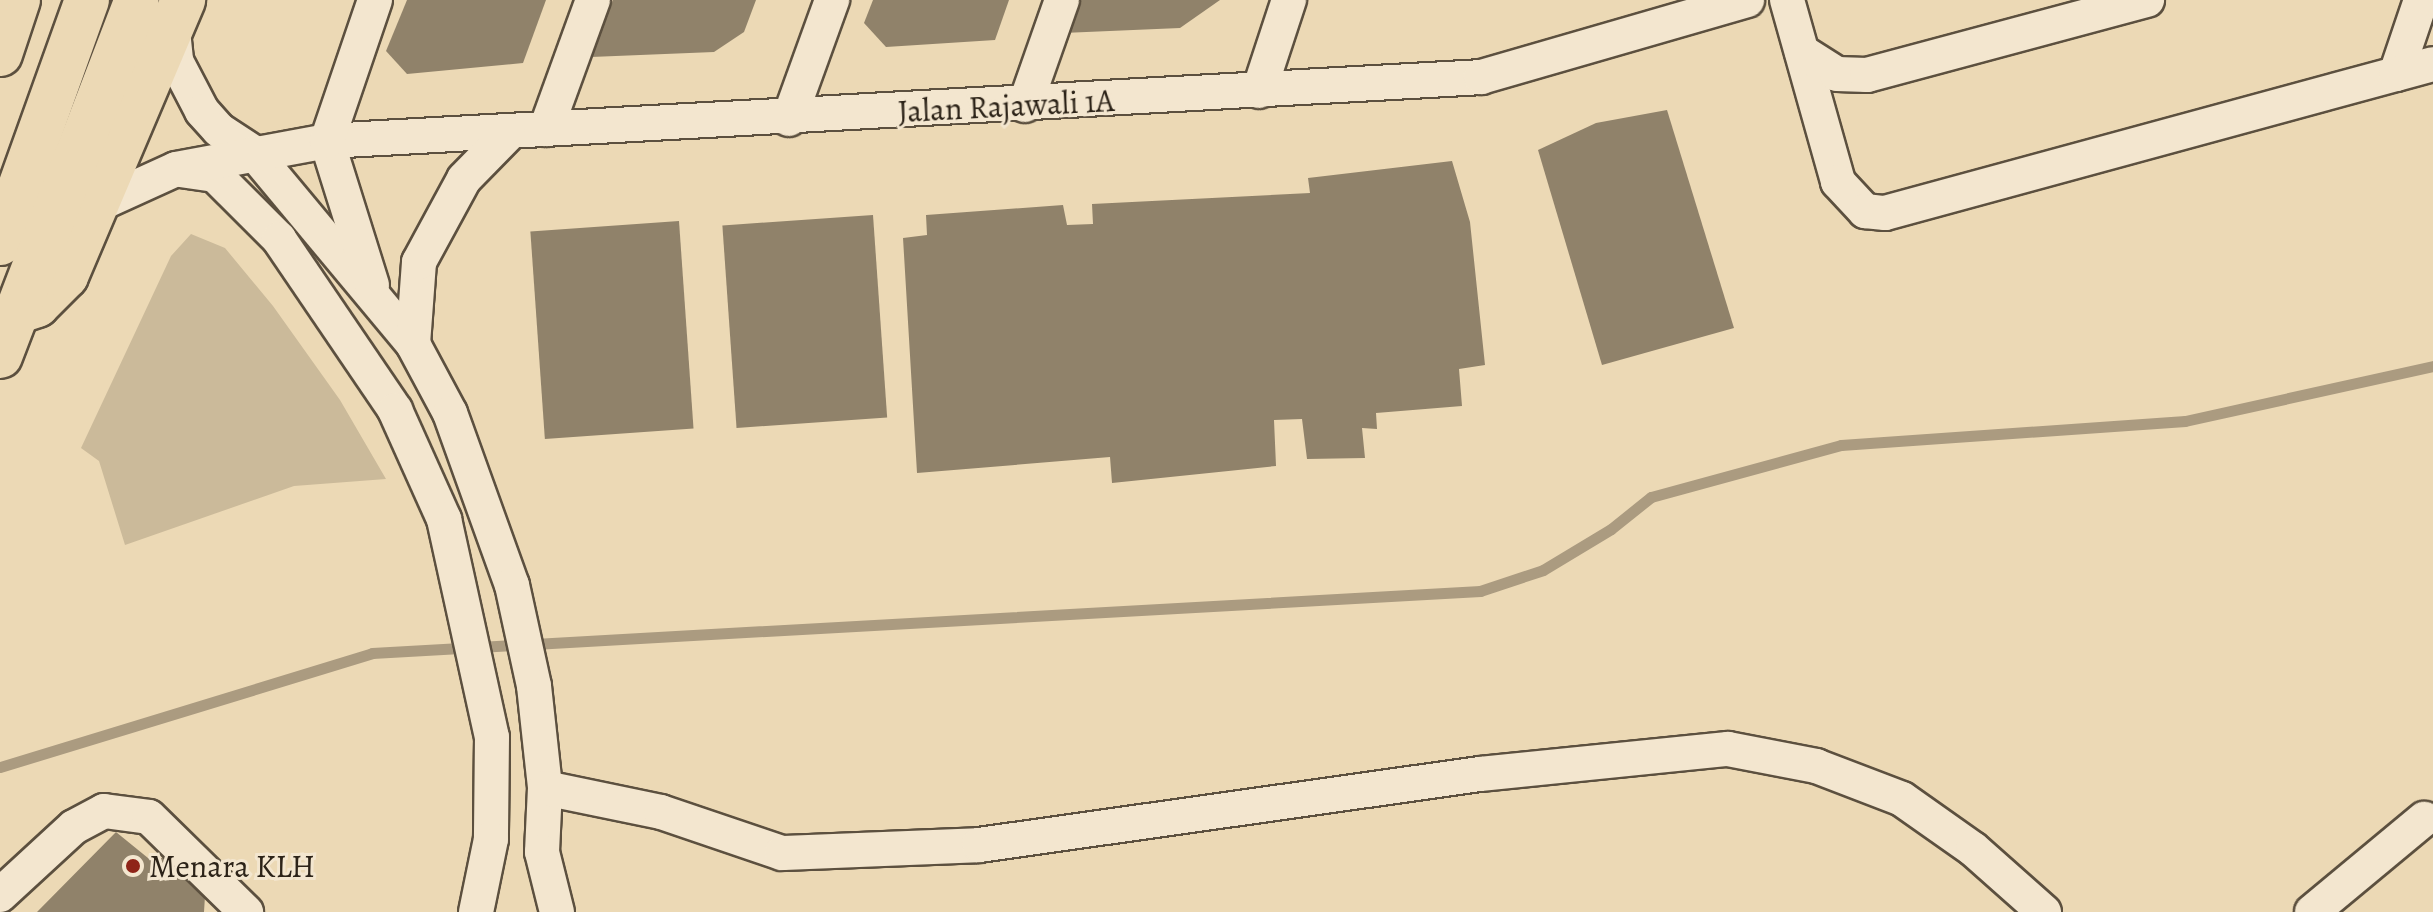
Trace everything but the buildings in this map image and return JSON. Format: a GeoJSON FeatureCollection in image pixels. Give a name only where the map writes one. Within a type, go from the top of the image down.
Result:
{"type":"FeatureCollection","features":[{"type":"Feature","properties":{"kind":"highway"},"geometry":{"type":"LineString","coordinates":[[0,54],[18,0]]}},
{"type":"Feature","properties":{"kind":"highway"},"geometry":{"type":"LineString","coordinates":[[0,243],[87,0]]}},
{"type":"Feature","properties":{"kind":"highway"},"geometry":{"type":"LineString","coordinates":[[0,356],[137,0]]}},
{"type":"Feature","properties":{"kind":"highway"},"geometry":{"type":"LineString","coordinates":[[19,311],[37,305],[66,276],[178,15]]}},
{"type":"Feature","properties":{"kind":"street"},"geometry":{"type":"LineString","coordinates":[[375,0],[327,141],[378,301]]}},
{"type":"Feature","properties":{"kind":"street"},"geometry":{"type":"LineString","coordinates":[[546,129],[593,0]]}},
{"type":"Feature","properties":{"kind":"street"},"geometry":{"type":"LineString","coordinates":[[789,119],[832,0]]}},
{"type":"Feature","properties":{"kind":"street"},"geometry":{"type":"LineString","coordinates":[[1025,105],[1062,0]]}},
{"type":"Feature","properties":{"kind":"street"},"geometry":{"type":"LineString","coordinates":[[1259,91],[1289,0]]}},
{"type":"Feature","properties":{"kind":"street","name":"Jalan Rajawali 1A"},"geometry":{"type":"LineString","coordinates":[[97,205],[176,169],[327,141],[789,119],[1481,77],[1747,0]]}},
{"type":"Feature","properties":{"kind":"street"},"geometry":{"type":"LineString","coordinates":[[1787,0],[1838,182],[1865,211],[1885,213],[2433,64]]}},
{"type":"Feature","properties":{"kind":"street"},"geometry":{"type":"LineString","coordinates":[[1802,52],[1837,74],[1867,75],[2147,0]]}},
{"type":"Feature","properties":{"kind":"street"},"geometry":{"type":"LineString","coordinates":[[2396,74],[2421,0]]}},
{"type":"Feature","properties":{"kind":"street"},"geometry":{"type":"LineString","coordinates":[[178,15],[176,61],[202,111],[219,130],[254,153],[413,344],[474,471],[512,585],[534,686],[545,788],[542,852],[557,912]]}},
{"type":"Feature","properties":{"kind":"street"},"geometry":{"type":"LineString","coordinates":[[413,344],[419,262],[464,179],[508,134]]}},
{"type":"Feature","properties":{"kind":"street"},"geometry":{"type":"LineString","coordinates":[[176,169],[215,175],[279,239],[360,354],[421,466],[444,519],[484,690],[495,792],[486,880],[476,912]]}},
{"type":"Feature","properties":{"kind":"street"},"geometry":{"type":"LineString","coordinates":[[545,788],[661,812],[782,853],[979,845],[1480,774],[1728,749],[1816,766],[1902,799],[1973,849],[2044,912]]}},
{"type":"Feature","properties":{"kind":"street"},"geometry":{"type":"LineString","coordinates":[[0,895],[74,827],[104,811],[149,817],[246,912]]}},
{"type":"Feature","properties":{"kind":"street"},"geometry":{"type":"LineString","coordinates":[[2312,912],[2424,819]]}},
{"type":"Feature","properties":{"kind":"shaded area"},"geometry":{"type":"Polygon","coordinates":[[[191,234],[225,248],[273,306],[340,400],[386,479],[294,486],[125,545],[99,461],[81,448],[171,256],[191,234]]]}},
{"type":"Feature","properties":{"kind":"waterway"},"geometry":{"type":"LineString","coordinates":[[0,767],[372,653],[1480,591],[1543,570],[1611,529],[1651,497],[1841,445],[2185,421],[2433,366]]}},
{"type":"Feature","properties":{"kind":"place","name":"Menara KLH"},"geometry":{"type":"Point","coordinates":[133,866]}}]}
